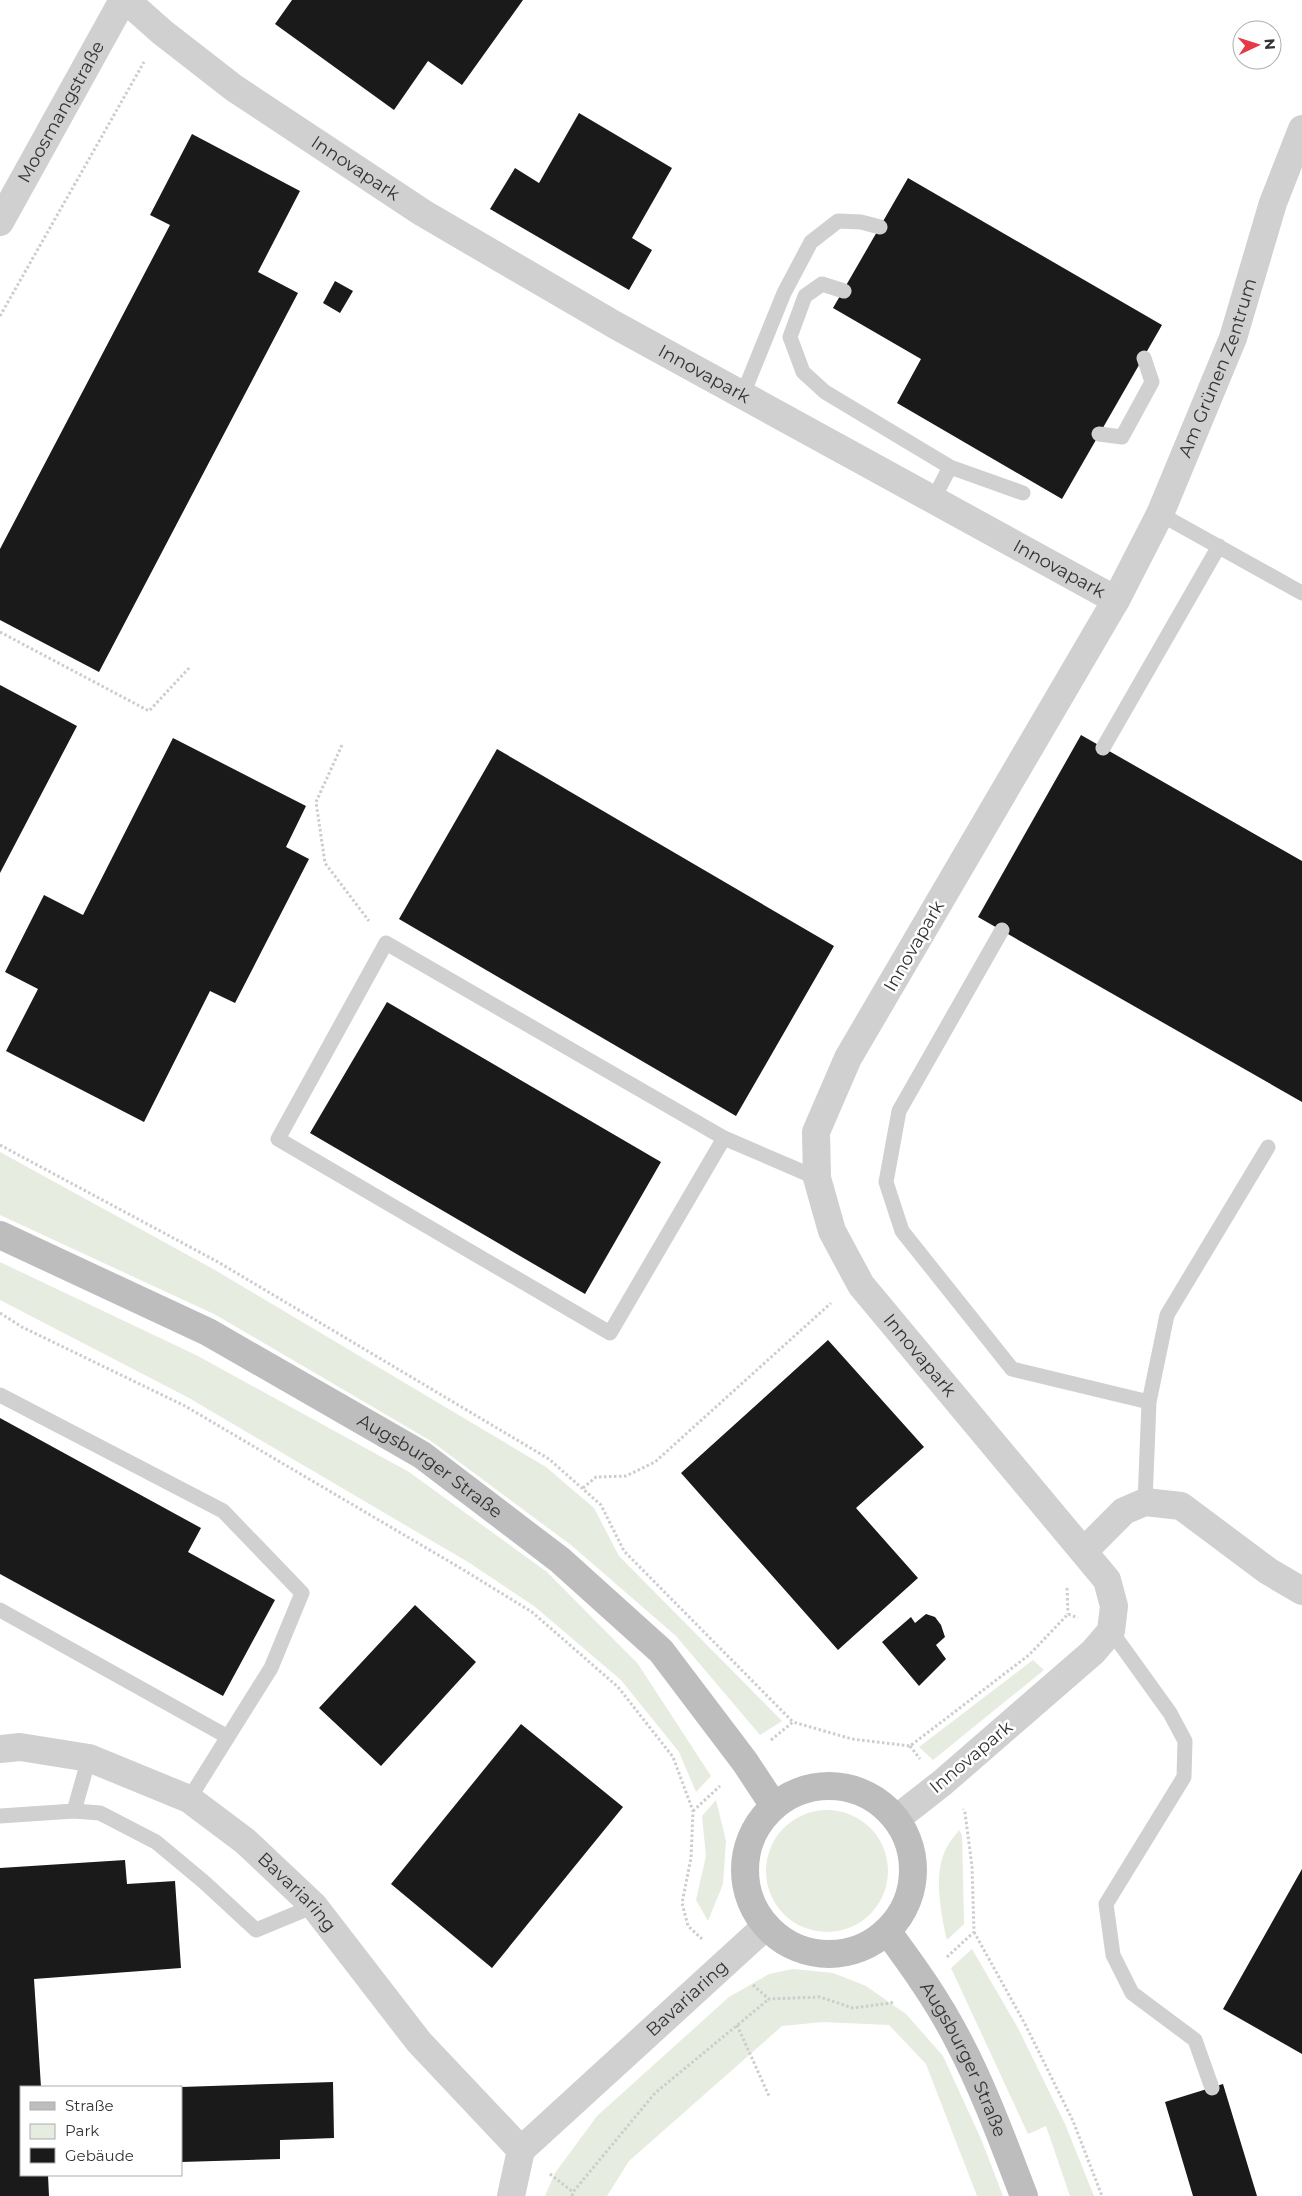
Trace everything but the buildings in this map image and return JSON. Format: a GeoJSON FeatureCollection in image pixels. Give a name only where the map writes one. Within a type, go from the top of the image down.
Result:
{"type":"FeatureCollection","features":[{"type":"Feature","properties":{"kind":"main road","name":"Augsburger Straße"},"geometry":{"type":"LineString","coordinates":[[0,1235],[208,1332],[422,1455],[560,1560],[661,1651],[745,1762],[774,1806]]}},
{"type":"Feature","properties":{"kind":"main road"},"geometry":{"type":"LineString","coordinates":[[838,1786],[870,1796],[896,1819],[909,1847],[912,1877],[904,1906],[887,1931],[874,1941],[858,1949],[842,1953],[825,1954],[808,1952],[792,1946],[766,1926],[754,1907],[749,1893],[745,1864],[752,1836],[759,1822],[774,1806],[788,1796],[804,1789],[838,1786]]}},
{"type":"Feature","properties":{"kind":"main road","name":"Augsburger Straße"},"geometry":{"type":"LineString","coordinates":[[887,1931],[922,1978],[959,2041],[1024,2196]]}},
{"type":"Feature","properties":{"kind":"street","name":"Innovapark"},"geometry":{"type":"LineString","coordinates":[[124,0],[234,88],[423,213],[615,325],[1116,600],[848,1058],[816,1132],[817,1178],[832,1231],[862,1285],[1107,1580],[1114,1606],[1111,1631],[1093,1652],[942,1783],[896,1819]]}},
{"type":"Feature","properties":{"kind":"street","name":"Moosmangstraße"},"geometry":{"type":"LineString","coordinates":[[0,222],[124,0]]}},
{"type":"Feature","properties":{"kind":"street","name":"Am Grünen Zentrum"},"geometry":{"type":"LineString","coordinates":[[1116,600],[1160,514],[1233,338],[1273,203],[1302,129]]}},
{"type":"Feature","properties":{"kind":"street"},"geometry":{"type":"LineString","coordinates":[[1084,1551],[1124,1511],[1146,1502],[1181,1506],[1268,1571],[1302,1591]]}},
{"type":"Feature","properties":{"kind":"street","name":"Bavariaring"},"geometry":{"type":"LineString","coordinates":[[0,1749],[20,1747],[89,1758],[189,1799],[245,1841],[314,1906],[419,2042],[521,2150],[766,1926]]}},
{"type":"Feature","properties":{"kind":"street"},"geometry":{"type":"LineString","coordinates":[[511,2196],[521,2150]]}},
{"type":"Feature","properties":{"kind":"lane"},"geometry":{"type":"LineString","coordinates":[[743,394],[784,293],[810,242],[838,221],[861,222],[880,227]]}},
{"type":"Feature","properties":{"kind":"lane"},"geometry":{"type":"LineString","coordinates":[[844,291],[822,284],[805,296],[790,337],[804,372],[825,392],[950,467],[1023,493]]}},
{"type":"Feature","properties":{"kind":"lane"},"geometry":{"type":"LineString","coordinates":[[1099,434],[1122,437],[1152,382],[1144,358]]}},
{"type":"Feature","properties":{"kind":"lane"},"geometry":{"type":"LineString","coordinates":[[933,500],[950,467]]}},
{"type":"Feature","properties":{"kind":"lane"},"geometry":{"type":"LineString","coordinates":[[1160,514],[1302,593]]}},
{"type":"Feature","properties":{"kind":"lane"},"geometry":{"type":"LineString","coordinates":[[1103,748],[1218,546]]}},
{"type":"Feature","properties":{"kind":"lane"},"geometry":{"type":"LineString","coordinates":[[1002,930],[899,1111],[886,1182],[902,1231],[1012,1370],[1149,1402]]}},
{"type":"Feature","properties":{"kind":"lane"},"geometry":{"type":"LineString","coordinates":[[724,1138],[610,1333],[278,1139],[386,943],[724,1138],[817,1178]]}},
{"type":"Feature","properties":{"kind":"lane"},"geometry":{"type":"LineString","coordinates":[[1146,1502],[1149,1402],[1167,1315],[1268,1147]]}},
{"type":"Feature","properties":{"kind":"lane"},"geometry":{"type":"LineString","coordinates":[[0,1396],[223,1511],[302,1593],[271,1668],[189,1799]]}},
{"type":"Feature","properties":{"kind":"lane"},"geometry":{"type":"LineString","coordinates":[[0,1610],[228,1736]]}},
{"type":"Feature","properties":{"kind":"lane"},"geometry":{"type":"LineString","coordinates":[[1111,1631],[1170,1713],[1185,1741],[1184,1777],[1106,1904],[1113,1955],[1132,1993],[1195,2040],[1212,2088]]}},
{"type":"Feature","properties":{"kind":"lane"},"geometry":{"type":"LineString","coordinates":[[74,1812],[89,1758]]}},
{"type":"Feature","properties":{"kind":"lane"},"geometry":{"type":"LineString","coordinates":[[0,1816],[74,1812],[100,1813],[156,1842],[204,1882],[256,1930],[314,1906]]}},
{"type":"Feature","properties":{"kind":"path"},"geometry":{"type":"LineString","coordinates":[[0,316],[162,32]]}},
{"type":"Feature","properties":{"kind":"path"},"geometry":{"type":"LineString","coordinates":[[0,632],[149,711],[190,666]]}},
{"type":"Feature","properties":{"kind":"path"},"geometry":{"type":"LineString","coordinates":[[342,745],[316,802],[325,863],[386,943]]}},
{"type":"Feature","properties":{"kind":"path"},"geometry":{"type":"LineString","coordinates":[[0,1145],[218,1262],[549,1459],[601,1505],[624,1551],[793,1722],[852,1739],[910,1746],[966,1813],[972,1866],[974,1932],[1025,2024],[1068,2112],[1102,2196]]}},
{"type":"Feature","properties":{"kind":"path"},"geometry":{"type":"LineString","coordinates":[[583,1488],[596,1477],[626,1476],[655,1462],[838,1297],[862,1285]]}},
{"type":"Feature","properties":{"kind":"path"},"geometry":{"type":"LineString","coordinates":[[0,1313],[22,1327],[185,1406],[532,1612],[618,1687],[673,1756],[693,1812],[692,1858],[682,1903],[688,1926],[769,1999]]}},
{"type":"Feature","properties":{"kind":"path"},"geometry":{"type":"LineString","coordinates":[[910,1746],[1029,1655],[1068,1614],[1111,1631]]}},
{"type":"Feature","properties":{"kind":"path"},"geometry":{"type":"LineString","coordinates":[[693,1812],[745,1762],[793,1722]]}},
{"type":"Feature","properties":{"kind":"path"},"geometry":{"type":"LineString","coordinates":[[572,2196],[573,2192],[655,2093],[769,1999],[820,1997],[853,2008],[891,2003],[974,1932]]}},
{"type":"Feature","properties":{"kind":"path"},"geometry":{"type":"LineString","coordinates":[[737,2025],[769,2096]]}},
{"type":"Feature","properties":{"kind":"green space"},"geometry":{"type":"Polygon","coordinates":[[[0,1152],[215,1270],[546,1467],[594,1508],[619,1556],[782,1721],[760,1735],[676,1636],[571,1545],[431,1441],[216,1315],[0,1215],[0,1152]]]}},
{"type":"Feature","properties":{"kind":"green space"},"geometry":{"type":"Polygon","coordinates":[[[0,1262],[198,1356],[409,1472],[547,1572],[638,1664],[711,1776],[696,1792],[679,1752],[621,1680],[534,1606],[468,1562],[189,1398],[0,1300],[0,1262]]]}},
{"type":"Feature","properties":{"kind":"green space"},"geometry":{"type":"Polygon","coordinates":[[[1033,1660],[1044,1670],[933,1760],[919,1747],[1033,1660]]]}},
{"type":"Feature","properties":{"kind":"green space"},"geometry":{"type":"Polygon","coordinates":[[[716,1800],[726,1841],[723,1884],[708,1921],[696,1900],[706,1856],[702,1816],[716,1800]]]}},
{"type":"Feature","properties":{"kind":"green space"},"geometry":{"type":"Polygon","coordinates":[[[827,1810],[839,1811],[850,1815],[861,1820],[870,1828],[878,1837],[883,1848],[887,1859],[887,1883],[883,1894],[878,1905],[870,1914],[861,1922],[850,1927],[839,1931],[827,1932],[815,1931],[804,1927],[793,1922],[784,1914],[776,1905],[771,1894],[767,1883],[766,1871],[767,1859],[771,1848],[776,1837],[784,1828],[793,1820],[804,1815],[815,1811],[827,1810]]]}},
{"type":"Feature","properties":{"kind":"green space"},"geometry":{"type":"Polygon","coordinates":[[[959,1830],[962,1835],[964,1924],[947,1940],[939,1895],[940,1870],[946,1849],[959,1830]]]}},
{"type":"Feature","properties":{"kind":"green space"},"geometry":{"type":"Polygon","coordinates":[[[972,1949],[1018,2028],[1065,2124],[1094,2196],[1070,2196],[1046,2126],[1028,2134],[951,1968],[972,1949]]]}},
{"type":"Feature","properties":{"kind":"green space"},"geometry":{"type":"Polygon","coordinates":[[[793,1969],[833,1973],[866,1986],[906,2014],[943,2056],[981,2139],[1003,2196],[977,2196],[926,2064],[889,2025],[823,2022],[782,2026],[629,2161],[607,2196],[545,2196],[555,2173],[597,2116],[729,1997],[769,1974],[793,1969]]]}}]}
